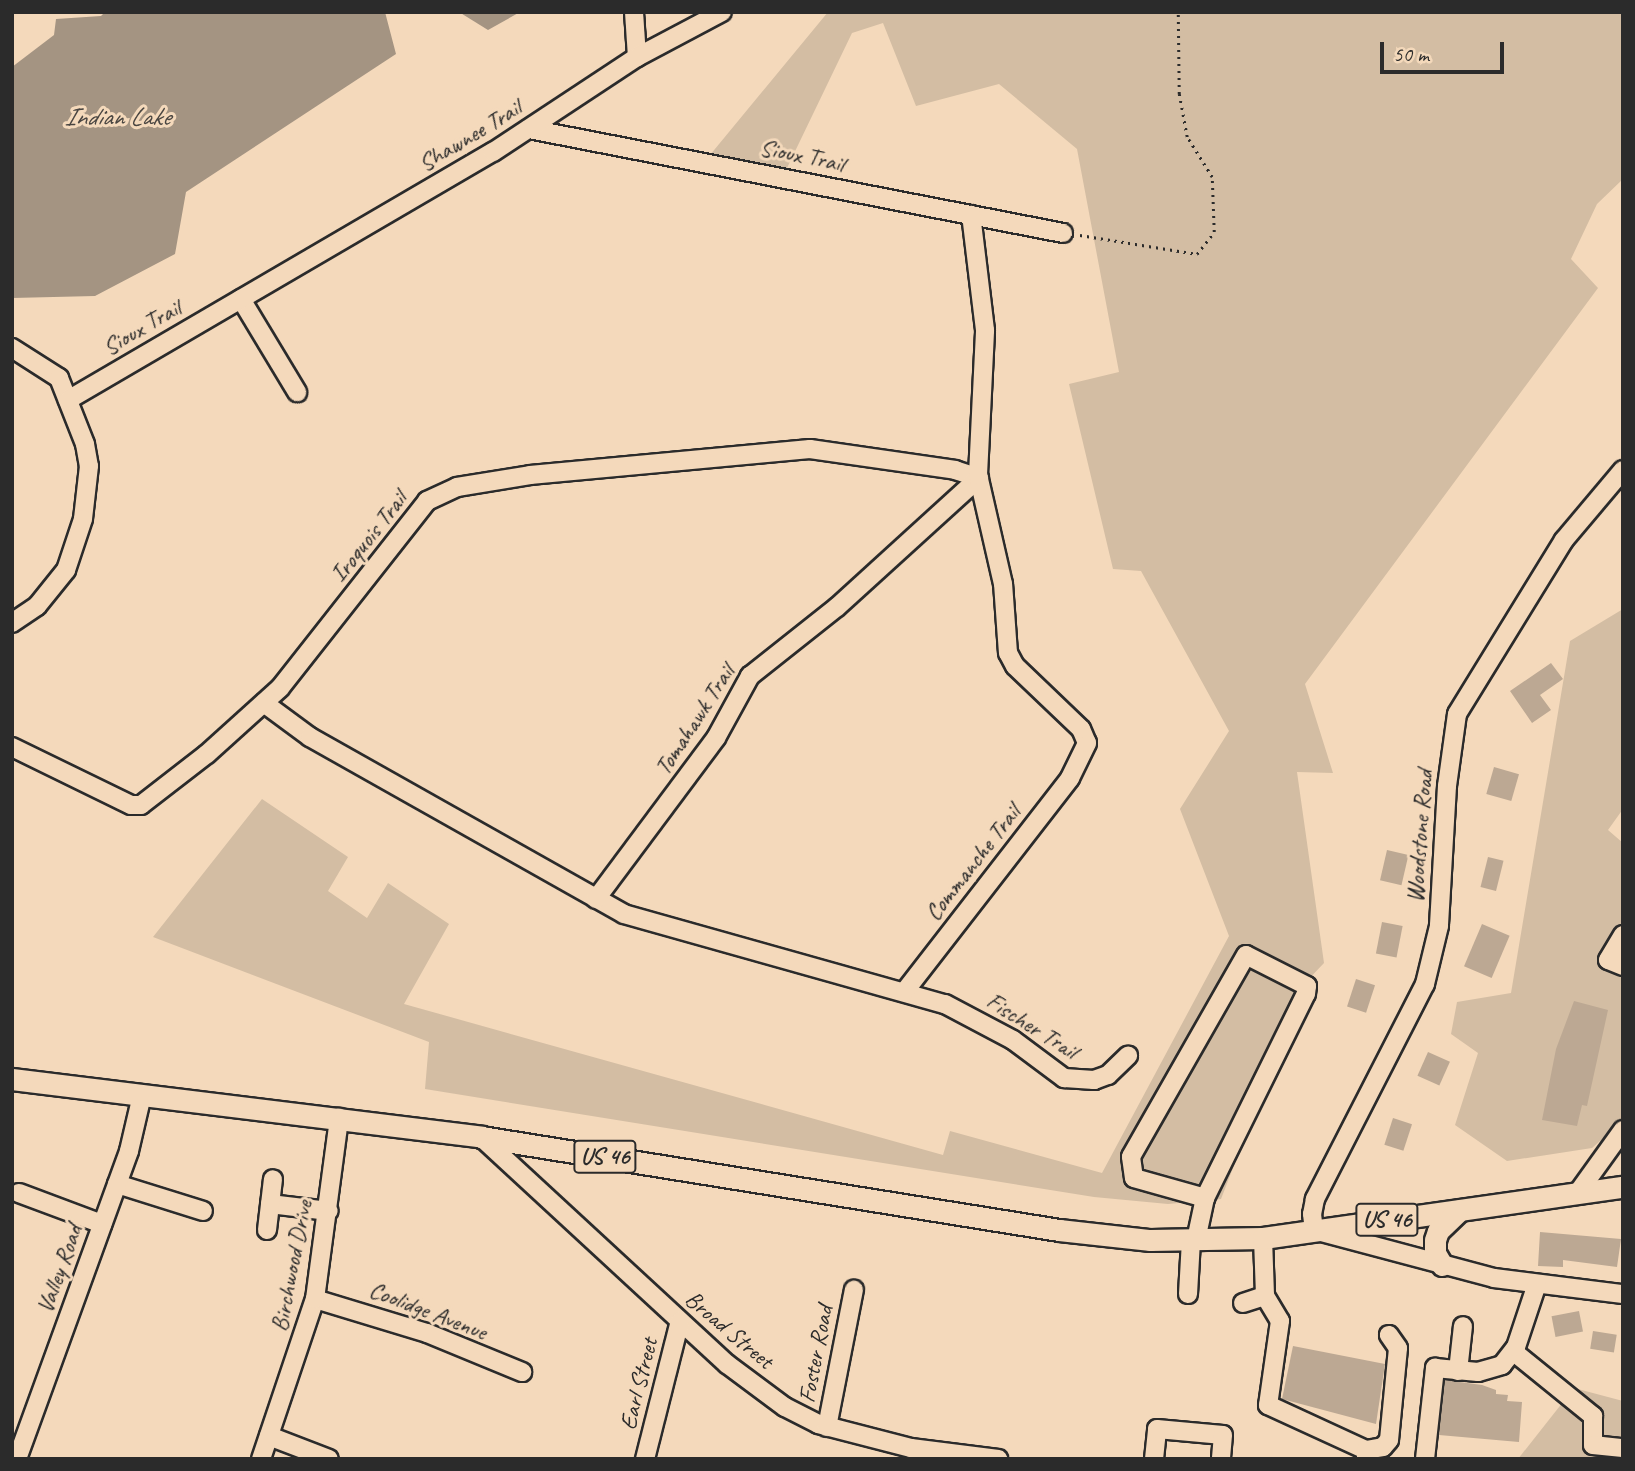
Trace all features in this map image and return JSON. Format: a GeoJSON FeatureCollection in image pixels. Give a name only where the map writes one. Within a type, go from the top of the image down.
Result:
{"type":"FeatureCollection","features":[{"type":"Feature","properties":{"kind":"main road","name":"US 46"},"geometry":{"type":"LineString","coordinates":[[12,1079],[339,1118],[481,1138],[1072,1232],[1193,1240],[1264,1238],[1623,1187]]}},
{"type":"Feature","properties":{"kind":"main road"},"geometry":{"type":"LineString","coordinates":[[1442,1265],[1435,1253],[1434,1240],[1438,1231],[1460,1210]]}},
{"type":"Feature","properties":{"kind":"street"},"geometry":{"type":"LineString","coordinates":[[634,12],[637,57]]}},
{"type":"Feature","properties":{"kind":"street","name":"Shawnee Trail"},"geometry":{"type":"LineString","coordinates":[[240,299],[529,129],[637,57],[722,12]]}},
{"type":"Feature","properties":{"kind":"street","name":"Sioux Trail"},"geometry":{"type":"LineString","coordinates":[[529,129],[1063,233]]}},
{"type":"Feature","properties":{"kind":"street"},"geometry":{"type":"LineString","coordinates":[[971,215],[985,330],[979,478]]}},
{"type":"Feature","properties":{"kind":"street"},"geometry":{"type":"LineString","coordinates":[[240,299],[297,392]]}},
{"type":"Feature","properties":{"kind":"street","name":"Sioux Trail"},"geometry":{"type":"LineString","coordinates":[[68,400],[240,299]]}},
{"type":"Feature","properties":{"kind":"street"},"geometry":{"type":"LineString","coordinates":[[12,348],[59,378],[89,466],[83,519],[75,549],[53,589],[12,623]]}},
{"type":"Feature","properties":{"kind":"street","name":"Iroquois Trail"},"geometry":{"type":"LineString","coordinates":[[12,747],[131,805],[141,805],[207,754],[264,703],[348,605],[427,501],[457,487],[530,475],[810,449],[955,470],[979,478]]}},
{"type":"Feature","properties":{"kind":"street","name":"Woodstone Road"},"geometry":{"type":"LineString","coordinates":[[1314,1230],[1315,1199],[1425,985],[1438,926],[1447,786],[1457,714],[1564,540],[1623,470]]}},
{"type":"Feature","properties":{"kind":"street","name":"Tomahawk Trail"},"geometry":{"type":"LineString","coordinates":[[596,899],[716,738],[750,676],[837,607],[979,478]]}},
{"type":"Feature","properties":{"kind":"street","name":"Commanche Trail"},"geometry":{"type":"LineString","coordinates":[[905,991],[1086,751],[1081,729],[1015,666],[1008,653],[1003,584],[979,478]]}},
{"type":"Feature","properties":{"kind":"street"},"geometry":{"type":"LineString","coordinates":[[264,703],[310,737],[596,899],[645,920],[905,991]]}},
{"type":"Feature","properties":{"kind":"street"},"geometry":{"type":"LineString","coordinates":[[1623,935],[1608,960],[1623,966]]}},
{"type":"Feature","properties":{"kind":"street"},"geometry":{"type":"LineString","coordinates":[[1188,1294],[1193,1240],[1205,1198],[1306,994],[1307,986],[1246,955],[1141,1134],[1131,1157],[1134,1178],[1205,1198]]}},
{"type":"Feature","properties":{"kind":"street","name":"Fischer Trail"},"geometry":{"type":"LineString","coordinates":[[905,991],[980,1020],[1064,1078],[1094,1080],[1108,1075],[1128,1056]]}},
{"type":"Feature","properties":{"kind":"street","name":"Valley Road"},"geometry":{"type":"LineString","coordinates":[[17,1459],[117,1184],[142,1095]]}},
{"type":"Feature","properties":{"kind":"street","name":"Birchwood Drive"},"geometry":{"type":"LineString","coordinates":[[261,1459],[315,1299],[329,1211],[339,1118]]}},
{"type":"Feature","properties":{"kind":"street"},"geometry":{"type":"LineString","coordinates":[[1577,1194],[1623,1130]]}},
{"type":"Feature","properties":{"kind":"street","name":"Broad Street"},"geometry":{"type":"LineString","coordinates":[[481,1138],[680,1321],[785,1407],[827,1427],[910,1453],[998,1459]]}},
{"type":"Feature","properties":{"kind":"street"},"geometry":{"type":"LineString","coordinates":[[267,1230],[273,1179]]}},
{"type":"Feature","properties":{"kind":"street"},"geometry":{"type":"LineString","coordinates":[[117,1184],[202,1211]]}},
{"type":"Feature","properties":{"kind":"street"},"geometry":{"type":"LineString","coordinates":[[19,1193],[103,1224]]}},
{"type":"Feature","properties":{"kind":"street"},"geometry":{"type":"LineString","coordinates":[[270,1204],[329,1211]]}},
{"type":"Feature","properties":{"kind":"street"},"geometry":{"type":"LineString","coordinates":[[1314,1230],[1442,1265],[1537,1284],[1623,1294]]}},
{"type":"Feature","properties":{"kind":"street"},"geometry":{"type":"LineString","coordinates":[[1264,1238],[1265,1296],[1280,1321],[1268,1405],[1366,1455],[1383,1447],[1390,1440],[1398,1348],[1389,1335]]}},
{"type":"Feature","properties":{"kind":"street"},"geometry":{"type":"LineString","coordinates":[[1426,1459],[1435,1368],[1458,1371],[1495,1369],[1514,1352],[1537,1284]]}},
{"type":"Feature","properties":{"kind":"street","name":"Foster Road"},"geometry":{"type":"LineString","coordinates":[[827,1427],[854,1290]]}},
{"type":"Feature","properties":{"kind":"street"},"geometry":{"type":"LineString","coordinates":[[1243,1303],[1265,1296]]}},
{"type":"Feature","properties":{"kind":"street","name":"Coolidge Avenue"},"geometry":{"type":"LineString","coordinates":[[315,1299],[427,1333],[522,1372]]}},
{"type":"Feature","properties":{"kind":"street","name":"Earl Street"},"geometry":{"type":"LineString","coordinates":[[645,1459],[680,1321]]}},
{"type":"Feature","properties":{"kind":"street"},"geometry":{"type":"LineString","coordinates":[[1458,1371],[1463,1326]]}},
{"type":"Feature","properties":{"kind":"street"},"geometry":{"type":"LineString","coordinates":[[1514,1352],[1593,1416],[1592,1452],[1623,1448]]}},
{"type":"Feature","properties":{"kind":"street"},"geometry":{"type":"LineString","coordinates":[[1154,1459],[1157,1429],[1223,1436],[1221,1459]]}},
{"type":"Feature","properties":{"kind":"street"},"geometry":{"type":"LineString","coordinates":[[269,1436],[329,1459]]}},
{"type":"Feature","properties":{"kind":"path"},"geometry":{"type":"LineString","coordinates":[[1063,233],[1197,254],[1214,232],[1212,177],[1187,136],[1179,94],[1178,12]]}},
{"type":"Feature","properties":{"kind":"shaded area"},"geometry":{"type":"Polygon","coordinates":[[[828,12],[1623,12],[1623,179],[1597,204],[1571,259],[1598,288],[1305,684],[1333,773],[1297,772],[1324,963],[1304,984],[1221,1199],[1168,1204],[1094,1197],[425,1089],[429,1042],[153,937],[262,799],[348,857],[328,891],[367,918],[388,883],[449,924],[404,1004],[943,1155],[950,1131],[1102,1173],[1229,936],[1180,809],[1229,731],[1141,571],[1113,569],[1069,384],[1119,372],[1077,149],[999,84],[916,106],[883,23],[852,33],[787,168],[710,155],[828,12]]]}},
{"type":"Feature","properties":{"kind":"shaded area"},"geometry":{"type":"Polygon","coordinates":[[[1623,609],[1623,809],[1608,830],[1623,843],[1623,1121],[1592,1148],[1507,1161],[1455,1125],[1478,1053],[1451,1034],[1457,1002],[1511,993],[1570,641],[1623,609]]]}},
{"type":"Feature","properties":{"kind":"shaded area"},"geometry":{"type":"Polygon","coordinates":[[[1574,1388],[1623,1401],[1623,1459],[1518,1459],[1574,1388]]]}},
{"type":"Feature","properties":{"kind":"water","name":"Indian Lake"},"geometry":{"type":"Polygon","coordinates":[[[105,12],[385,12],[396,54],[186,192],[175,254],[95,296],[12,298],[12,67],[54,35],[56,19],[101,16],[105,12]]]}},
{"type":"Feature","properties":{"kind":"water"},"geometry":{"type":"Polygon","coordinates":[[[459,12],[520,12],[488,30],[459,12]]]}},
{"type":"Feature","properties":{"kind":"building"},"geometry":{"type":"Polygon","coordinates":[[[1551,663],[1563,679],[1540,695],[1551,710],[1532,723],[1510,691],[1551,663]]]}},
{"type":"Feature","properties":{"kind":"building"},"geometry":{"type":"Polygon","coordinates":[[[1494,767],[1519,774],[1511,801],[1486,794],[1494,767]]]}},
{"type":"Feature","properties":{"kind":"building"},"geometry":{"type":"Polygon","coordinates":[[[1387,850],[1408,855],[1401,885],[1380,880],[1387,850]]]}},
{"type":"Feature","properties":{"kind":"building"},"geometry":{"type":"Polygon","coordinates":[[[1488,857],[1504,861],[1496,891],[1481,887],[1488,857]]]}},
{"type":"Feature","properties":{"kind":"building"},"geometry":{"type":"Polygon","coordinates":[[[1382,922],[1403,926],[1397,957],[1376,953],[1382,922]]]}},
{"type":"Feature","properties":{"kind":"building"},"geometry":{"type":"Polygon","coordinates":[[[1482,924],[1510,936],[1492,978],[1464,966],[1482,924]]]}},
{"type":"Feature","properties":{"kind":"building"},"geometry":{"type":"Polygon","coordinates":[[[1356,979],[1375,985],[1366,1013],[1347,1007],[1356,979]]]}},
{"type":"Feature","properties":{"kind":"building"},"geometry":{"type":"Polygon","coordinates":[[[1574,1001],[1608,1010],[1587,1106],[1582,1105],[1577,1126],[1542,1120],[1556,1049],[1574,1001]]]}},
{"type":"Feature","properties":{"kind":"building"},"geometry":{"type":"Polygon","coordinates":[[[1428,1052],[1450,1062],[1439,1086],[1417,1076],[1428,1052]]]}},
{"type":"Feature","properties":{"kind":"building"},"geometry":{"type":"Polygon","coordinates":[[[1393,1118],[1412,1124],[1403,1151],[1384,1145],[1393,1118]]]}},
{"type":"Feature","properties":{"kind":"building"},"geometry":{"type":"Polygon","coordinates":[[[1540,1232],[1621,1239],[1617,1267],[1563,1260],[1563,1267],[1538,1266],[1540,1232]]]}},
{"type":"Feature","properties":{"kind":"building"},"geometry":{"type":"Polygon","coordinates":[[[1579,1311],[1583,1332],[1556,1337],[1552,1316],[1579,1311]]]}},
{"type":"Feature","properties":{"kind":"building"},"geometry":{"type":"Polygon","coordinates":[[[1593,1331],[1617,1335],[1614,1353],[1590,1349],[1593,1331]]]}},
{"type":"Feature","properties":{"kind":"building"},"geometry":{"type":"Polygon","coordinates":[[[1293,1346],[1385,1364],[1376,1424],[1282,1399],[1293,1346]]]}},
{"type":"Feature","properties":{"kind":"building"},"geometry":{"type":"Polygon","coordinates":[[[1445,1380],[1482,1385],[1496,1390],[1496,1394],[1508,1395],[1507,1401],[1522,1402],[1519,1442],[1439,1435],[1445,1380]]]}}]}
